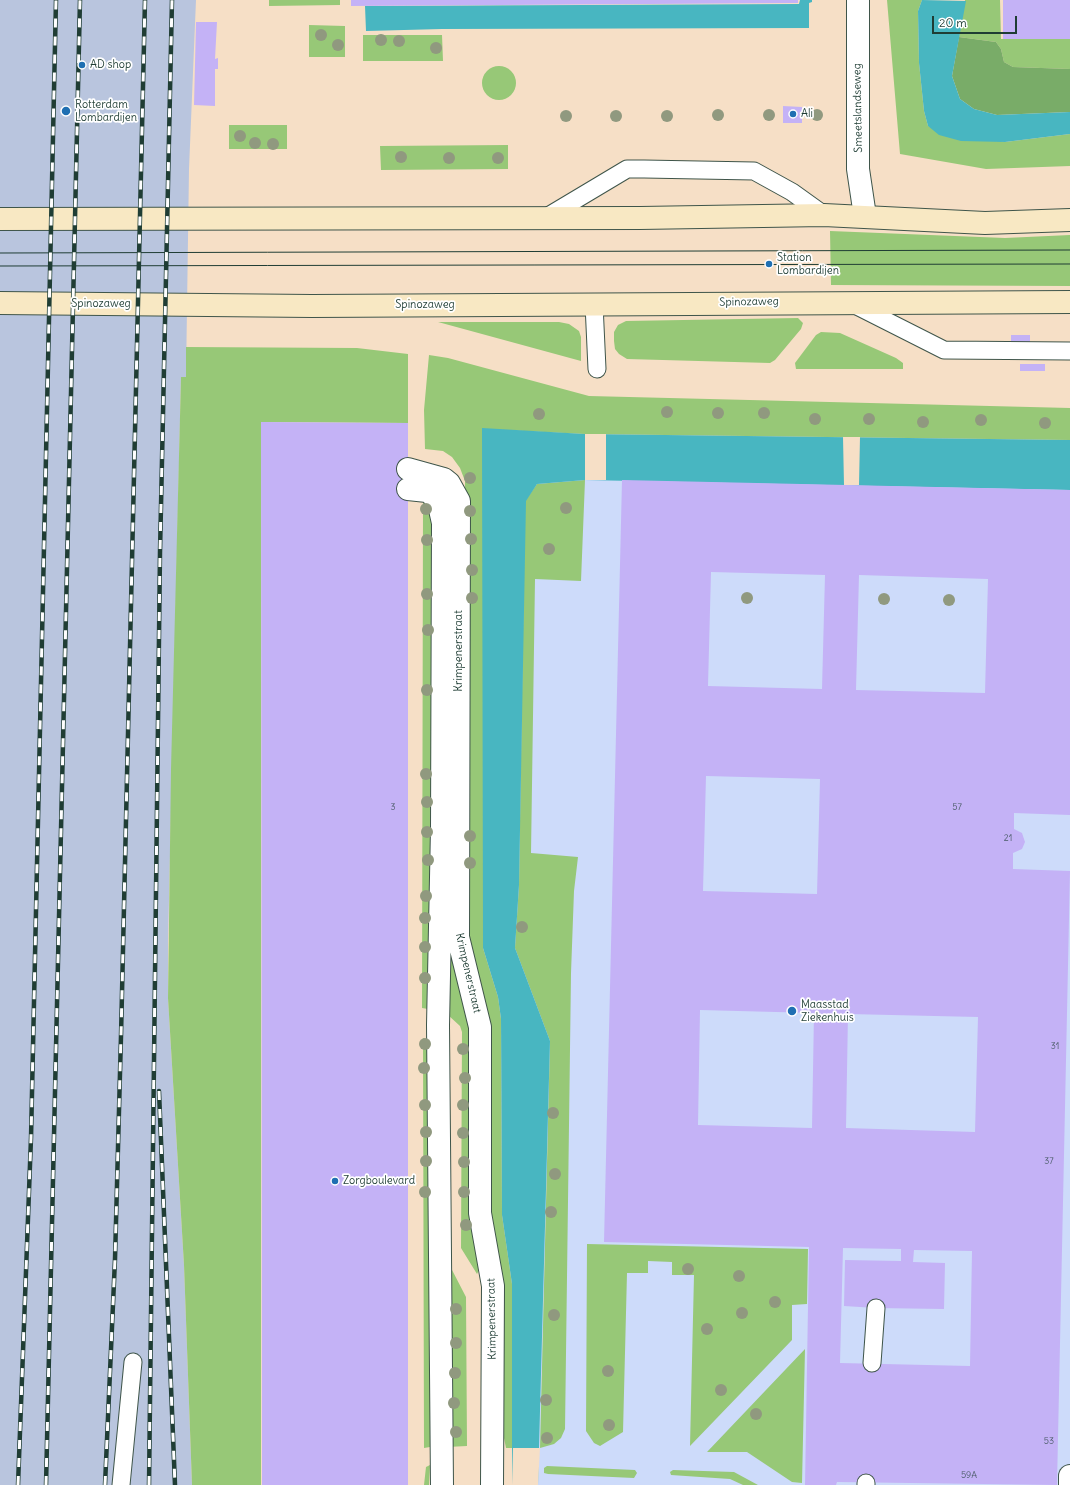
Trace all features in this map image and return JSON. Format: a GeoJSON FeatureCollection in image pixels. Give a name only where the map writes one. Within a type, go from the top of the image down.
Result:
{"type":"FeatureCollection","features":[{"type":"Feature","properties":{"kind":"main road"},"geometry":{"type":"LineString","coordinates":[[0,219],[545,218],[824,215],[985,223],[1070,220]]}},
{"type":"Feature","properties":{"kind":"main road","name":"Spinozaweg"},"geometry":{"type":"LineString","coordinates":[[0,303],[312,306],[1070,302]]}},
{"type":"Feature","properties":{"kind":"street","name":"Smeetslandseweg"},"geometry":{"type":"LineString","coordinates":[[858,0],[858,169],[865,216]]}},
{"type":"Feature","properties":{"kind":"street","name":"Krimpenerstraat"},"geometry":{"type":"LineString","coordinates":[[442,1485],[438,1026],[442,828],[443,523],[440,505],[432,494],[408,479],[444,479],[449,483],[459,501],[458,937],[480,1027],[480,1213],[493,1286],[492,1485]]}},
{"type":"Feature","properties":{"kind":"street"},"geometry":{"type":"LineString","coordinates":[[1070,1476],[1070,1485]]}},
{"type":"Feature","properties":{"kind":"lane"},"geometry":{"type":"LineString","coordinates":[[545,218],[627,169],[754,171],[792,192],[824,215]]}},
{"type":"Feature","properties":{"kind":"lane","name":"Spinozaweg"},"geometry":{"type":"LineString","coordinates":[[850,302],[944,350],[1070,351]]}},
{"type":"Feature","properties":{"kind":"lane"},"geometry":{"type":"LineString","coordinates":[[594,304],[597,369]]}},
{"type":"Feature","properties":{"kind":"lane"},"geometry":{"type":"LineString","coordinates":[[872,1363],[876,1308]]}},
{"type":"Feature","properties":{"kind":"lane"},"geometry":{"type":"LineString","coordinates":[[121,1485],[133,1362]]}},
{"type":"Feature","properties":{"kind":"shaded area"},"geometry":{"type":"Polygon","coordinates":[[[0,0],[196,0],[189,169],[186,377],[181,377],[168,942],[168,998],[184,1265],[192,1485],[0,1485],[0,0]]]}},
{"type":"Feature","properties":{"kind":"shaded area","name":"Maasstad Ziekenhuis"},"geometry":{"type":"Polygon","coordinates":[[[507,460],[1070,474],[1070,1485],[525,1485],[507,460]]]}},
{"type":"Feature","properties":{"kind":"green space"},"geometry":{"type":"Polygon","coordinates":[[[269,0],[340,0],[340,5],[269,6],[269,0]]]}},
{"type":"Feature","properties":{"kind":"green space"},"geometry":{"type":"Polygon","coordinates":[[[887,0],[922,0],[918,11],[919,63],[924,111],[928,126],[1005,142],[1070,134],[1070,166],[986,169],[900,154],[887,0]]]}},
{"type":"Feature","properties":{"kind":"green space"},"geometry":{"type":"Polygon","coordinates":[[[965,0],[1000,0],[1001,39],[1070,38],[1070,69],[1013,67],[1004,62],[1001,49],[996,42],[959,37],[965,0]]]}},
{"type":"Feature","properties":{"kind":"green space"},"geometry":{"type":"Polygon","coordinates":[[[309,25],[345,26],[345,57],[309,57],[309,25]]]}},
{"type":"Feature","properties":{"kind":"green space"},"geometry":{"type":"Polygon","coordinates":[[[363,35],[442,35],[443,61],[363,61],[363,35]]]}},
{"type":"Feature","properties":{"kind":"green space"},"geometry":{"type":"Polygon","coordinates":[[[959,37],[996,42],[1001,49],[1004,62],[1013,67],[1070,69],[1070,112],[997,115],[974,109],[960,99],[952,76],[959,37]]]}},
{"type":"Feature","properties":{"kind":"green space"},"geometry":{"type":"Polygon","coordinates":[[[499,66],[511,71],[516,83],[511,95],[499,100],[487,95],[482,83],[487,71],[499,66]]]}},
{"type":"Feature","properties":{"kind":"green space"},"geometry":{"type":"Polygon","coordinates":[[[229,125],[287,125],[287,149],[229,149],[229,125]]]}},
{"type":"Feature","properties":{"kind":"green space"},"geometry":{"type":"Polygon","coordinates":[[[508,145],[508,169],[381,170],[380,146],[508,145]]]}},
{"type":"Feature","properties":{"kind":"green space"},"geometry":{"type":"Polygon","coordinates":[[[830,231],[1005,238],[1070,235],[1070,286],[831,285],[830,231]]]}},
{"type":"Feature","properties":{"kind":"green space"},"geometry":{"type":"Polygon","coordinates":[[[798,318],[803,323],[801,329],[775,360],[770,363],[627,359],[619,354],[615,349],[614,332],[618,325],[626,321],[798,318]]]}},
{"type":"Feature","properties":{"kind":"green space"},"geometry":{"type":"Polygon","coordinates":[[[438,322],[559,322],[569,324],[579,331],[581,337],[581,361],[438,322]]]}},
{"type":"Feature","properties":{"kind":"green space"},"geometry":{"type":"Polygon","coordinates":[[[821,332],[840,333],[896,358],[903,363],[903,369],[796,369],[795,363],[816,335],[821,332]]]}},
{"type":"Feature","properties":{"kind":"green space"},"geometry":{"type":"Polygon","coordinates":[[[186,347],[357,348],[408,354],[408,423],[261,422],[261,1485],[192,1485],[184,1265],[168,998],[171,769],[181,377],[186,377],[186,347]]]}},
{"type":"Feature","properties":{"kind":"green space"},"geometry":{"type":"Polygon","coordinates":[[[429,355],[448,358],[589,396],[1070,408],[1070,440],[585,434],[483,429],[483,948],[498,997],[501,1019],[502,1215],[512,1284],[513,1448],[506,1448],[501,1423],[492,1240],[466,935],[465,481],[460,468],[452,457],[443,451],[425,449],[424,410],[429,355]]]}},
{"type":"Feature","properties":{"kind":"green space"},"geometry":{"type":"Polygon","coordinates":[[[585,480],[581,581],[535,579],[531,853],[578,857],[574,891],[571,973],[565,1429],[561,1438],[554,1444],[540,1448],[550,1041],[515,948],[519,885],[525,501],[537,484],[585,480]]]}},
{"type":"Feature","properties":{"kind":"green space"},"geometry":{"type":"Polygon","coordinates":[[[423,503],[427,503],[432,509],[433,732],[428,1009],[422,1008],[423,503]]]}},
{"type":"Feature","properties":{"kind":"green space"},"geometry":{"type":"Polygon","coordinates":[[[452,945],[470,1015],[469,1213],[479,1270],[477,1274],[461,1248],[462,1032],[460,1026],[448,1015],[448,947],[452,945]]]}},
{"type":"Feature","properties":{"kind":"green space"},"geometry":{"type":"Polygon","coordinates":[[[423,1038],[430,1041],[430,1447],[424,1448],[423,1038]]]}},
{"type":"Feature","properties":{"kind":"green space"},"geometry":{"type":"Polygon","coordinates":[[[587,1244],[808,1249],[807,1304],[792,1305],[792,1340],[690,1446],[694,1275],[672,1275],[672,1262],[648,1261],[648,1273],[627,1273],[623,1432],[600,1446],[594,1443],[586,1431],[587,1244]]]}},
{"type":"Feature","properties":{"kind":"green space"},"geometry":{"type":"Polygon","coordinates":[[[451,1268],[466,1297],[467,1446],[447,1447],[451,1268]]]}},
{"type":"Feature","properties":{"kind":"green space"},"geometry":{"type":"Polygon","coordinates":[[[805,1349],[802,1483],[792,1482],[747,1452],[707,1452],[805,1349]]]}},
{"type":"Feature","properties":{"kind":"green space"},"geometry":{"type":"Polygon","coordinates":[[[430,1465],[429,1485],[424,1485],[426,1467],[430,1465]]]}},
{"type":"Feature","properties":{"kind":"green space"},"geometry":{"type":"Polygon","coordinates":[[[547,1466],[635,1470],[637,1473],[634,1478],[548,1474],[544,1473],[544,1468],[547,1466]]]}},
{"type":"Feature","properties":{"kind":"green space"},"geometry":{"type":"Polygon","coordinates":[[[673,1470],[734,1472],[758,1485],[743,1485],[730,1479],[671,1475],[670,1472],[673,1470]]]}},
{"type":"Feature","properties":{"kind":"water"},"geometry":{"type":"Polygon","coordinates":[[[800,0],[812,0],[812,2],[809,3],[809,28],[442,29],[366,31],[365,6],[799,4],[800,0]]]}},
{"type":"Feature","properties":{"kind":"water"},"geometry":{"type":"Polygon","coordinates":[[[922,0],[966,1],[952,76],[960,99],[974,109],[997,115],[1070,112],[1070,134],[1005,142],[961,141],[939,135],[928,126],[924,111],[919,63],[918,11],[922,0]]]}},
{"type":"Feature","properties":{"kind":"water"},"geometry":{"type":"Polygon","coordinates":[[[482,428],[585,434],[1070,440],[1070,490],[585,480],[537,484],[526,501],[519,885],[515,948],[550,1041],[538,1485],[512,1485],[512,1284],[502,1215],[501,1019],[498,997],[483,948],[482,428]]]}},
{"type":"Feature","properties":{"kind":"pier"},"geometry":{"type":"Polygon","coordinates":[[[585,434],[606,434],[606,480],[585,480],[585,434]]]}},
{"type":"Feature","properties":{"kind":"pier"},"geometry":{"type":"Polygon","coordinates":[[[843,437],[860,437],[859,485],[844,485],[843,437]]]}},
{"type":"Feature","properties":{"kind":"pier"},"geometry":{"type":"Polygon","coordinates":[[[513,1448],[540,1448],[538,1485],[512,1485],[513,1448]]]}},
{"type":"Feature","properties":{"kind":"building"},"geometry":{"type":"Polygon","coordinates":[[[351,0],[798,0],[798,3],[351,6],[351,0]]]}},
{"type":"Feature","properties":{"kind":"building"},"geometry":{"type":"Polygon","coordinates":[[[1003,0],[1070,0],[1070,39],[1003,39],[1003,0]]]}},
{"type":"Feature","properties":{"kind":"building"},"geometry":{"type":"Polygon","coordinates":[[[196,22],[217,22],[215,59],[218,58],[218,69],[215,69],[215,106],[194,105],[196,22]]]}},
{"type":"Feature","properties":{"kind":"building"},"geometry":{"type":"Polygon","coordinates":[[[783,106],[802,107],[802,123],[783,123],[783,106]]]}},
{"type":"Feature","properties":{"kind":"building"},"geometry":{"type":"Polygon","coordinates":[[[1011,335],[1030,335],[1030,342],[1011,342],[1011,335]]]}},
{"type":"Feature","properties":{"kind":"building"},"geometry":{"type":"Polygon","coordinates":[[[1020,364],[1045,364],[1045,371],[1020,371],[1020,364]]]}},
{"type":"Feature","properties":{"kind":"building"},"geometry":{"type":"Polygon","coordinates":[[[261,422],[408,423],[408,1485],[262,1485],[261,422]]]}},
{"type":"Feature","properties":{"kind":"building"},"geometry":{"type":"Polygon","coordinates":[[[622,480],[1070,490],[1070,815],[1014,813],[1014,829],[1022,833],[1025,842],[1022,849],[1013,853],[1013,869],[1070,871],[1057,1485],[837,1482],[836,1485],[805,1485],[809,1247],[604,1242],[622,480]],[[711,572],[708,686],[822,689],[825,575],[711,572]],[[859,575],[856,690],[985,693],[988,579],[859,575]],[[706,776],[703,891],[817,894],[820,779],[706,776]],[[700,1010],[698,1125],[812,1128],[814,1013],[700,1010]],[[848,1014],[846,1128],[975,1132],[978,1017],[848,1014]],[[843,1248],[840,1363],[970,1366],[972,1251],[914,1250],[913,1262],[945,1263],[944,1309],[876,1308],[844,1306],[845,1260],[901,1261],[901,1249],[843,1248]]]}},
{"type":"Feature","properties":{"kind":"tram line"},"geometry":{"type":"LineString","coordinates":[[0,253],[1070,250]]}},
{"type":"Feature","properties":{"kind":"tram line"},"geometry":{"type":"LineString","coordinates":[[0,266],[1070,264]]}},
{"type":"Feature","properties":{"kind":"railway"},"geometry":{"type":"LineString","coordinates":[[18,1485],[31,1138],[56,0]]}},
{"type":"Feature","properties":{"kind":"railway"},"geometry":{"type":"LineString","coordinates":[[46,1485],[80,0]]}},
{"type":"Feature","properties":{"kind":"railway"},"geometry":{"type":"LineString","coordinates":[[105,1485],[115,1259],[145,0]]}},
{"type":"Feature","properties":{"kind":"railway"},"geometry":{"type":"LineString","coordinates":[[149,1485],[160,552],[172,0]]}},
{"type":"Feature","properties":{"kind":"railway"},"geometry":{"type":"LineString","coordinates":[[159,1091],[175,1485]]}},
{"type":"Feature","properties":{"kind":"place","name":"AD shop"},"geometry":{"type":"Point","coordinates":[82,65]}},
{"type":"Feature","properties":{"kind":"place","name":"Rotterdam Lombardijen"},"geometry":{"type":"Point","coordinates":[66,111]}},
{"type":"Feature","properties":{"kind":"place","name":"Ali"},"geometry":{"type":"Point","coordinates":[793,114]}},
{"type":"Feature","properties":{"kind":"place","name":"Station Lombardijen"},"geometry":{"type":"Point","coordinates":[769,264]}},
{"type":"Feature","properties":{"kind":"place","name":"Maasstad Ziekenhuis"},"geometry":{"type":"Point","coordinates":[792,1011]}},
{"type":"Feature","properties":{"kind":"place","name":"Zorgboulevard"},"geometry":{"type":"Point","coordinates":[335,1181]}}]}
